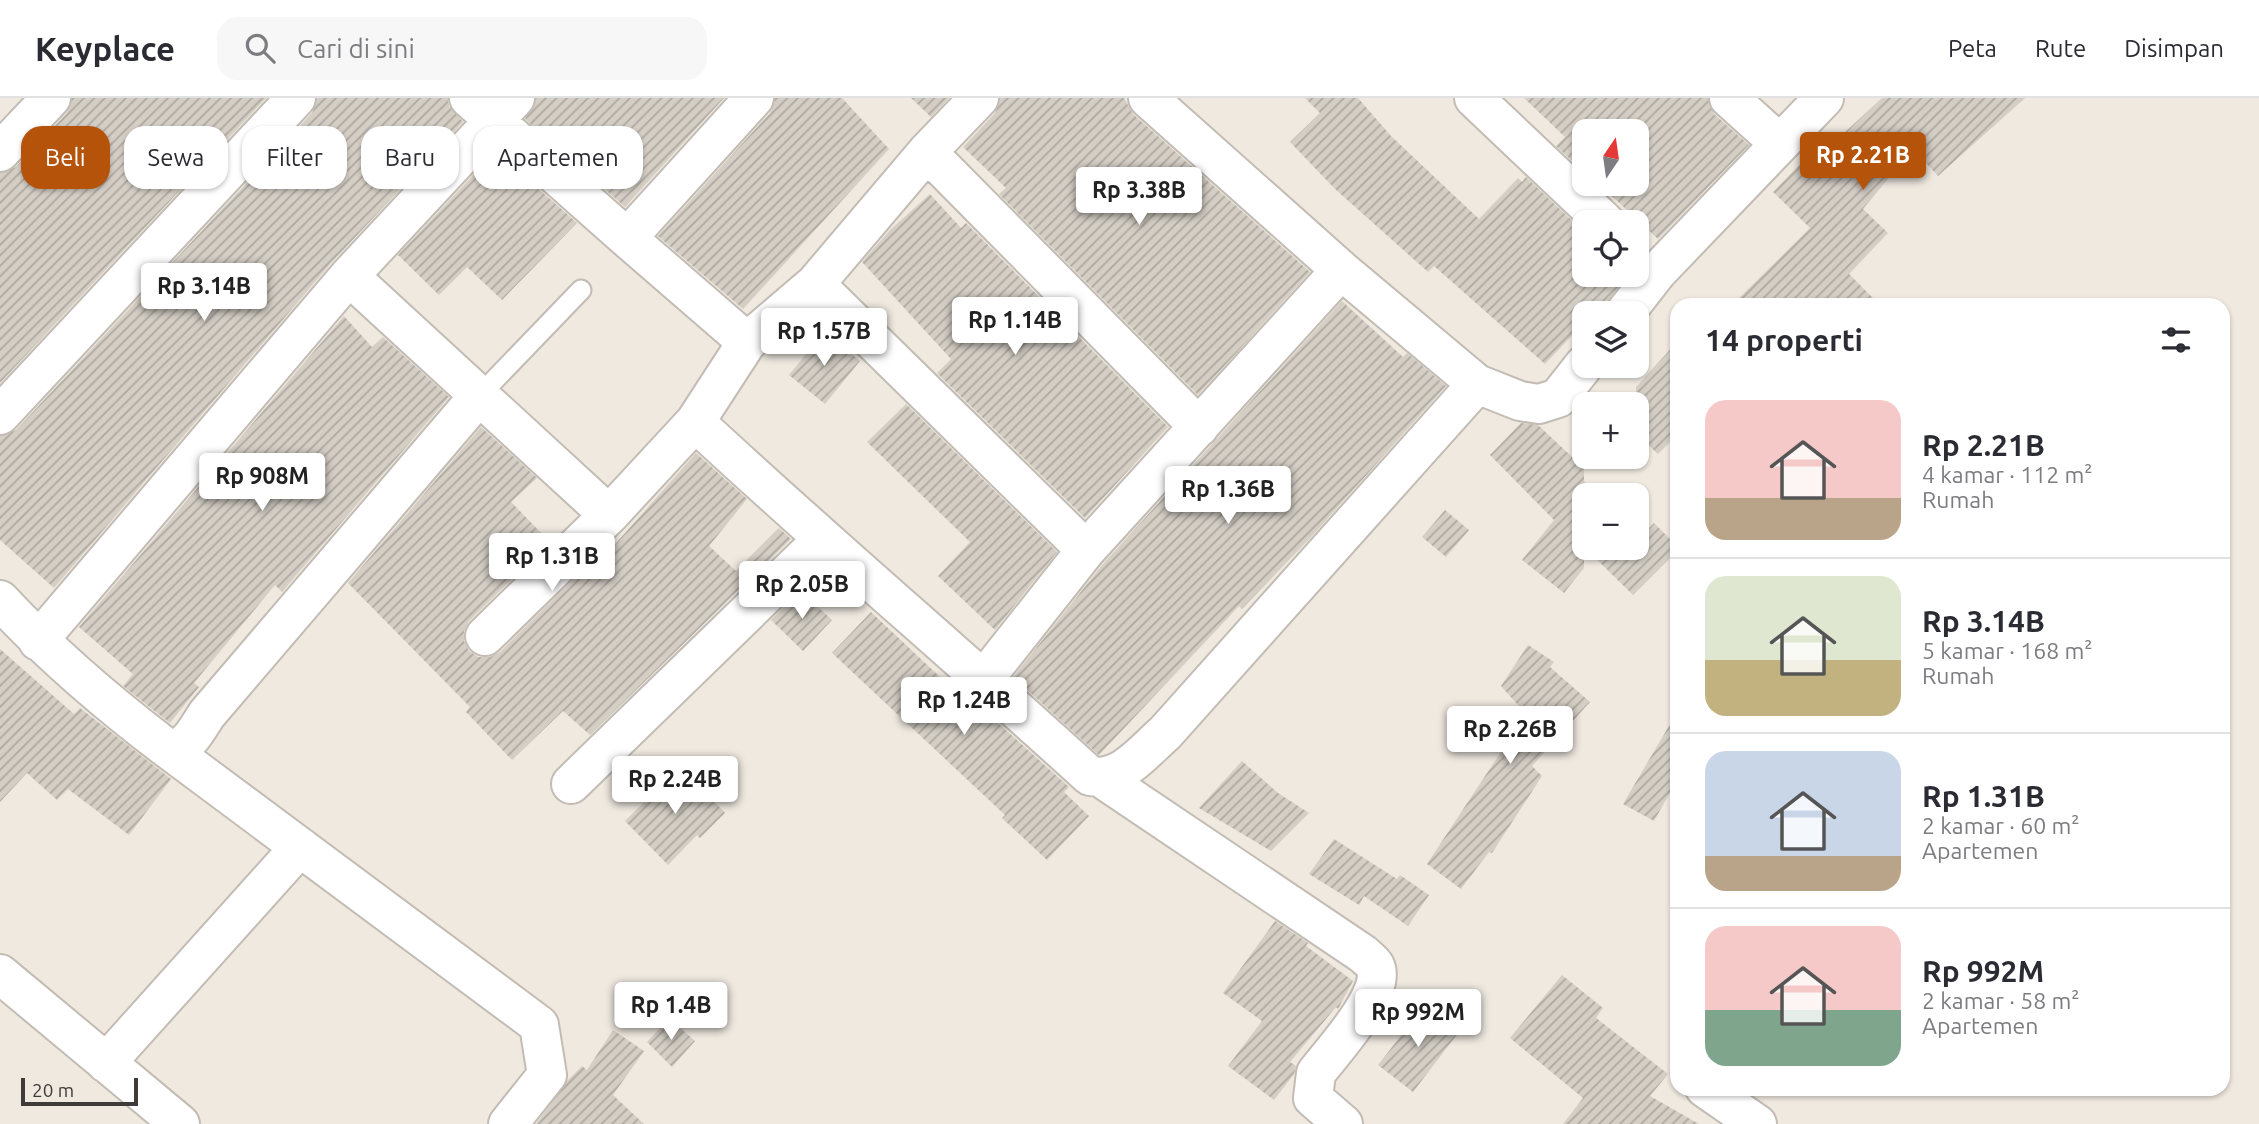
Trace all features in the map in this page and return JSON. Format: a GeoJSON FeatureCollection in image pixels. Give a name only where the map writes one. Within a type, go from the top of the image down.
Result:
{"type":"FeatureCollection","features":[{"type":"Feature","properties":{"kind":"street"},"geometry":{"type":"LineString","coordinates":[[0,152],[51,98]]}},
{"type":"Feature","properties":{"kind":"street"},"geometry":{"type":"LineString","coordinates":[[0,415],[296,98]]}},
{"type":"Feature","properties":{"kind":"street"},"geometry":{"type":"LineString","coordinates":[[627,238],[754,98]]}},
{"type":"Feature","properties":{"kind":"street"},"geometry":{"type":"LineString","coordinates":[[485,636],[609,515],[695,422],[747,342],[815,284],[927,152],[979,98]]}},
{"type":"Feature","properties":{"kind":"street"},"geometry":{"type":"LineString","coordinates":[[1148,98],[1341,270],[1478,384],[1520,401],[1539,404],[1558,398],[1574,378]]}},
{"type":"Feature","properties":{"kind":"street"},"geometry":{"type":"LineString","coordinates":[[1474,98],[1592,210]]}},
{"type":"Feature","properties":{"kind":"street"},"geometry":{"type":"LineString","coordinates":[[1729,98],[1780,144]]}},
{"type":"Feature","properties":{"kind":"street"},"geometry":{"type":"LineString","coordinates":[[1649,260],[1780,144],[1824,98]]}},
{"type":"Feature","properties":{"kind":"street"},"geometry":{"type":"LineString","coordinates":[[38,641],[493,106],[627,238],[747,342]]}},
{"type":"Feature","properties":{"kind":"street"},"geometry":{"type":"LineString","coordinates":[[927,152],[1199,427]]}},
{"type":"Feature","properties":{"kind":"street"},"geometry":{"type":"LineString","coordinates":[[984,680],[1086,550],[1341,270]]}},
{"type":"Feature","properties":{"kind":"street"},"geometry":{"type":"LineString","coordinates":[[349,276],[609,515]]}},
{"type":"Feature","properties":{"kind":"street"},"geometry":{"type":"LineString","coordinates":[[815,284],[1086,550]]}},
{"type":"Feature","properties":{"kind":"street"},"geometry":{"type":"LineString","coordinates":[[1103,779],[1115,776],[1165,733],[1478,384]]}},
{"type":"Feature","properties":{"kind":"street"},"geometry":{"type":"LineString","coordinates":[[164,746],[173,750],[184,747],[207,714],[478,397]]}},
{"type":"Feature","properties":{"kind":"street"},"geometry":{"type":"LineString","coordinates":[[695,422],[822,540],[1090,776],[1103,779],[1363,954],[1374,966],[1376,981],[1373,997],[1317,1073],[1313,1084],[1313,1098],[1342,1124]]}},
{"type":"Feature","properties":{"kind":"street"},"geometry":{"type":"LineString","coordinates":[[571,784],[822,540]]}},
{"type":"Feature","properties":{"kind":"street"},"geometry":{"type":"LineString","coordinates":[[0,600],[38,641],[105,701],[539,1024],[547,1075],[508,1124]]}},
{"type":"Feature","properties":{"kind":"street"},"geometry":{"type":"LineString","coordinates":[[106,1063],[300,847]]}},
{"type":"Feature","properties":{"kind":"street"},"geometry":{"type":"LineString","coordinates":[[0,974],[180,1124]]}},
{"type":"Feature","properties":{"kind":"street"},"geometry":{"type":"LineString","coordinates":[[1717,1096],[1757,1124]]}},
{"type":"Feature","properties":{"kind":"lane"},"geometry":{"type":"LineString","coordinates":[[478,397],[581,290]]}},
{"type":"Feature","properties":{"kind":"building"},"geometry":{"type":"Polygon","coordinates":[[[72,98],[266,98],[228,139],[228,126],[124,126],[124,189],[181,189],[0,383],[0,173],[16,167],[21,162],[21,189],[110,189],[110,126],[55,126],[67,113],[72,98]]]}},
{"type":"Feature","properties":{"kind":"building"},"geometry":{"type":"Polygon","coordinates":[[[317,98],[448,98],[449,106],[463,122],[459,126],[361,126],[361,189],[400,189],[332,262],[54,588],[0,540],[0,436],[16,430],[242,188],[347,189],[347,126],[300,126],[312,113],[317,98]]]}},
{"type":"Feature","properties":{"kind":"building"},"geometry":{"type":"Polygon","coordinates":[[[536,98],[724,98],[643,187],[643,126],[533,126],[525,119],[536,98]]]}},
{"type":"Feature","properties":{"kind":"building"},"geometry":{"type":"Polygon","coordinates":[[[775,98],[842,98],[889,149],[743,309],[658,236],[770,113],[775,98]]]}},
{"type":"Feature","properties":{"kind":"building"},"geometry":{"type":"Polygon","coordinates":[[[911,98],[949,98],[931,117],[911,98]]]}},
{"type":"Feature","properties":{"kind":"building"},"geometry":{"type":"Polygon","coordinates":[[[1000,98],[1124,98],[1133,114],[1310,272],[1198,395],[999,194],[1006,188],[963,147],[995,113],[1000,98]]]}},
{"type":"Feature","properties":{"kind":"building"},"geometry":{"type":"Polygon","coordinates":[[[1305,98],[1358,98],[1391,136],[1479,219],[1518,178],[1522,182],[1526,177],[1572,221],[1572,287],[1618,287],[1608,301],[1572,301],[1572,336],[1545,364],[1434,266],[1428,272],[1335,189],[1290,142],[1320,113],[1305,98]]]}},
{"type":"Feature","properties":{"kind":"building"},"geometry":{"type":"Polygon","coordinates":[[[1524,98],[1708,98],[1714,114],[1749,145],[1658,239],[1649,231],[1649,210],[1627,210],[1612,196],[1649,196],[1649,119],[1572,119],[1572,161],[1556,146],[1565,137],[1524,98]]]}},
{"type":"Feature","properties":{"kind":"building"},"geometry":{"type":"Polygon","coordinates":[[[1882,98],[2025,98],[1938,176],[1913,149],[1863,209],[1888,233],[1849,274],[1873,298],[1739,298],[1810,228],[1773,192],[1808,156],[1814,161],[1840,132],[1843,134],[1882,98]]]}},
{"type":"Feature","properties":{"kind":"building"},"geometry":{"type":"Polygon","coordinates":[[[473,175],[473,189],[539,189],[577,223],[502,300],[467,267],[439,295],[398,255],[473,175]]]}},
{"type":"Feature","properties":{"kind":"building"},"geometry":{"type":"Polygon","coordinates":[[[605,189],[641,189],[625,207],[605,189]]]}},
{"type":"Feature","properties":{"kind":"building"},"geometry":{"type":"Polygon","coordinates":[[[930,194],[961,228],[966,223],[1168,427],[1085,518],[937,373],[951,359],[862,262],[890,230],[930,194]]]}},
{"type":"Feature","properties":{"kind":"building"},"geometry":{"type":"Polygon","coordinates":[[[1342,301],[1403,357],[1407,353],[1446,386],[1312,536],[1242,609],[1239,606],[1099,755],[1013,677],[1103,564],[1342,301]]]}},
{"type":"Feature","properties":{"kind":"building"},"geometry":{"type":"Polygon","coordinates":[[[344,316],[372,347],[383,337],[449,397],[282,592],[275,585],[194,683],[199,687],[170,723],[123,686],[133,674],[79,627],[344,316]]]}},
{"type":"Feature","properties":{"kind":"building"},"geometry":{"type":"Polygon","coordinates":[[[824,332],[860,361],[825,404],[789,375],[824,332]]]}},
{"type":"Feature","properties":{"kind":"building"},"geometry":{"type":"Polygon","coordinates":[[[1670,350],[1670,442],[1658,454],[1649,446],[1649,392],[1636,392],[1636,387],[1644,378],[1649,378],[1649,373],[1670,350]]]}},
{"type":"Feature","properties":{"kind":"building"},"geometry":{"type":"Polygon","coordinates":[[[906,404],[1057,552],[995,630],[938,576],[970,542],[867,442],[906,404]]]}},
{"type":"Feature","properties":{"kind":"building"},"geometry":{"type":"Polygon","coordinates":[[[1521,423],[1538,425],[1572,457],[1572,469],[1584,469],[1586,483],[1572,483],[1572,560],[1584,560],[1584,568],[1564,593],[1522,560],[1554,520],[1490,455],[1521,423]]]}},
{"type":"Feature","properties":{"kind":"building"},"geometry":{"type":"Polygon","coordinates":[[[481,427],[537,478],[511,502],[550,542],[469,621],[464,631],[464,641],[469,651],[478,657],[490,657],[500,652],[581,572],[586,577],[696,453],[747,499],[709,546],[736,571],[779,528],[791,539],[590,735],[563,711],[512,760],[466,712],[470,707],[348,583],[481,427]]]}},
{"type":"Feature","properties":{"kind":"building"},"geometry":{"type":"Polygon","coordinates":[[[1445,510],[1469,530],[1446,557],[1422,537],[1445,510]]]}},
{"type":"Feature","properties":{"kind":"building"},"geometry":{"type":"Polygon","coordinates":[[[1654,523],[1670,539],[1670,558],[1633,595],[1597,560],[1649,560],[1649,528],[1654,523]]]}},
{"type":"Feature","properties":{"kind":"building"},"geometry":{"type":"Polygon","coordinates":[[[801,591],[832,620],[803,651],[771,620],[801,591]]]}},
{"type":"Feature","properties":{"kind":"building"},"geometry":{"type":"Polygon","coordinates":[[[871,612],[974,709],[978,705],[1069,787],[1064,792],[1089,816],[1047,860],[1002,818],[1005,815],[832,653],[871,612]]]}},
{"type":"Feature","properties":{"kind":"building"},"geometry":{"type":"Polygon","coordinates":[[[1528,645],[1554,662],[1550,667],[1590,702],[1532,766],[1542,776],[1492,853],[1489,852],[1461,889],[1427,864],[1526,714],[1501,686],[1528,645]]]}},
{"type":"Feature","properties":{"kind":"building"},"geometry":{"type":"Polygon","coordinates":[[[0,649],[74,714],[80,708],[171,779],[129,835],[68,789],[57,800],[27,773],[0,802],[0,649]]]}},
{"type":"Feature","properties":{"kind":"building"},"geometry":{"type":"Polygon","coordinates":[[[1670,724],[1670,793],[1654,821],[1623,804],[1670,724]]]}},
{"type":"Feature","properties":{"kind":"building"},"geometry":{"type":"Polygon","coordinates":[[[1242,761],[1278,793],[1309,813],[1271,851],[1199,808],[1242,761]]]}},
{"type":"Feature","properties":{"kind":"building"},"geometry":{"type":"Polygon","coordinates":[[[680,766],[725,813],[700,838],[697,835],[668,865],[625,821],[680,766]]]}},
{"type":"Feature","properties":{"kind":"building"},"geometry":{"type":"Polygon","coordinates":[[[1334,839],[1397,879],[1400,875],[1429,895],[1408,926],[1364,896],[1359,905],[1309,874],[1334,839]]]}},
{"type":"Feature","properties":{"kind":"building"},"geometry":{"type":"Polygon","coordinates":[[[1275,921],[1308,943],[1306,946],[1353,981],[1338,1009],[1336,1007],[1290,1062],[1296,1066],[1294,1074],[1274,1100],[1228,1066],[1262,1021],[1223,993],[1275,921]]]}},
{"type":"Feature","properties":{"kind":"building"},"geometry":{"type":"Polygon","coordinates":[[[1562,975],[1603,1008],[1596,1018],[1668,1074],[1650,1096],[1699,1124],[1563,1124],[1583,1098],[1510,1038],[1562,975]]]}},
{"type":"Feature","properties":{"kind":"building"},"geometry":{"type":"Polygon","coordinates":[[[1424,1006],[1459,1032],[1413,1092],[1378,1065],[1424,1006]]]}},
{"type":"Feature","properties":{"kind":"building"},"geometry":{"type":"Polygon","coordinates":[[[669,1018],[695,1041],[672,1067],[647,1042],[669,1018]]]}},
{"type":"Feature","properties":{"kind":"building"},"geometry":{"type":"Polygon","coordinates":[[[613,1030],[644,1051],[613,1095],[644,1124],[536,1124],[568,1080],[582,1066],[587,1070],[613,1030]]]}}]}
